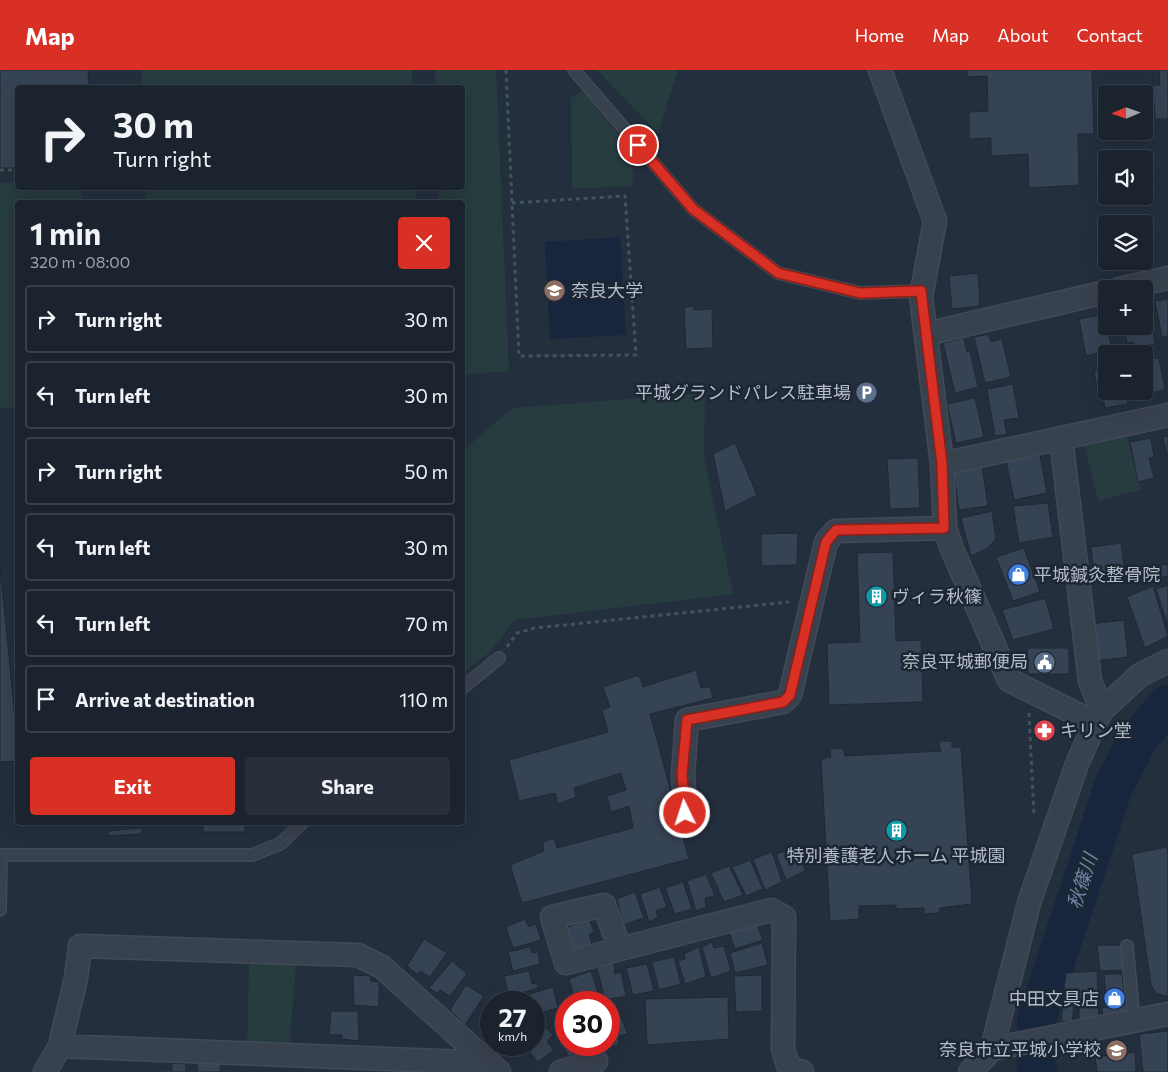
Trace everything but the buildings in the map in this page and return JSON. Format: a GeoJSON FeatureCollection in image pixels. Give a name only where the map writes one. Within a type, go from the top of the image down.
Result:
{"type":"FeatureCollection","features":[{"type":"Feature","properties":{"kind":"street"},"geometry":{"type":"LineString","coordinates":[[880,70],[935,221],[921,291],[942,464],[944,528],[1009,680],[1099,716]]}},
{"type":"Feature","properties":{"kind":"street"},"geometry":{"type":"LineString","coordinates":[[1153,281],[1168,278]]}},
{"type":"Feature","properties":{"kind":"street"},"geometry":{"type":"LineString","coordinates":[[926,334],[1098,294]]}},
{"type":"Feature","properties":{"kind":"street"},"geometry":{"type":"LineString","coordinates":[[942,464],[1168,414]]}},
{"type":"Feature","properties":{"kind":"street"},"geometry":{"type":"LineString","coordinates":[[1061,438],[1090,682],[1099,716]]}},
{"type":"Feature","properties":{"kind":"street"},"geometry":{"type":"LineString","coordinates":[[685,813],[682,774],[687,720],[783,702],[790,695],[826,542],[836,530],[944,528]]}},
{"type":"Feature","properties":{"kind":"street"},"geometry":{"type":"LineString","coordinates":[[973,1071],[992,1049],[1029,903],[1077,764],[1099,716],[1140,675],[1168,661]]}},
{"type":"Feature","properties":{"kind":"street"},"geometry":{"type":"LineString","coordinates":[[620,949],[771,910],[784,917],[783,1049],[789,1068],[802,1072]]}},
{"type":"Feature","properties":{"kind":"street"},"geometry":{"type":"LineString","coordinates":[[45,1072],[60,1046],[76,978],[80,946],[358,955],[382,966],[494,1068]]}},
{"type":"Feature","properties":{"kind":"street"},"geometry":{"type":"LineString","coordinates":[[992,1049],[1168,1014]]}},
{"type":"Feature","properties":{"kind":"street"},"geometry":{"type":"LineString","coordinates":[[60,1046],[494,1068]]}},
{"type":"Feature","properties":{"kind":"street"},"geometry":{"type":"LineString","coordinates":[[561,1072],[596,1061]]}},
{"type":"Feature","properties":{"kind":"lane"},"geometry":{"type":"LineString","coordinates":[[574,70],[693,209],[778,273],[860,293],[921,291]]}},
{"type":"Feature","properties":{"kind":"lane"},"geometry":{"type":"LineString","coordinates":[[465,686],[499,658]]}},
{"type":"Feature","properties":{"kind":"lane"},"geometry":{"type":"LineString","coordinates":[[0,910],[0,855],[252,855],[280,844],[300,825]]}},
{"type":"Feature","properties":{"kind":"lane"},"geometry":{"type":"LineString","coordinates":[[1127,946],[1134,1021]]}},
{"type":"Feature","properties":{"kind":"path"},"geometry":{"type":"LineString","coordinates":[[506,70],[512,203],[519,356],[636,354],[625,196],[512,203]]}},
{"type":"Feature","properties":{"kind":"path"},"geometry":{"type":"LineString","coordinates":[[0,170],[15,170]]}},
{"type":"Feature","properties":{"kind":"path"},"geometry":{"type":"LineString","coordinates":[[499,658],[518,633],[535,628],[812,599]]}},
{"type":"Feature","properties":{"kind":"path"},"geometry":{"type":"LineString","coordinates":[[1028,689],[1035,824]]}},
{"type":"Feature","properties":{"kind":"green space"},"geometry":{"type":"Polygon","coordinates":[[[142,70],[412,70],[413,85],[142,85],[142,70]]]}},
{"type":"Feature","properties":{"kind":"green space"},"geometry":{"type":"Polygon","coordinates":[[[435,70],[496,70],[509,371],[465,375],[465,200],[439,200],[439,190],[465,190],[465,85],[436,85],[435,70]]]}},
{"type":"Feature","properties":{"kind":"green space"},"geometry":{"type":"Polygon","coordinates":[[[597,70],[678,70],[658,133],[597,70]]]}},
{"type":"Feature","properties":{"kind":"green space"},"geometry":{"type":"Polygon","coordinates":[[[583,91],[632,152],[633,186],[572,189],[571,98],[583,91]]]}},
{"type":"Feature","properties":{"kind":"green space"},"geometry":{"type":"Polygon","coordinates":[[[15,182],[15,190],[82,190],[82,200],[15,200],[15,407],[0,408],[0,183],[15,182]]]}},
{"type":"Feature","properties":{"kind":"green space"},"geometry":{"type":"Polygon","coordinates":[[[146,190],[415,190],[416,200],[146,200],[146,190]]]}},
{"type":"Feature","properties":{"kind":"green space"},"geometry":{"type":"Polygon","coordinates":[[[705,393],[704,457],[733,594],[515,620],[489,653],[465,671],[465,448],[513,408],[705,393]]]}},
{"type":"Feature","properties":{"kind":"green space"},"geometry":{"type":"Polygon","coordinates":[[[1126,431],[1141,490],[1098,501],[1084,442],[1126,431]]]}},
{"type":"Feature","properties":{"kind":"green space"},"geometry":{"type":"Polygon","coordinates":[[[249,962],[296,965],[289,1050],[247,1050],[249,962]]]}},
{"type":"Feature","properties":{"kind":"water"},"geometry":{"type":"Polygon","coordinates":[[[620,237],[626,335],[550,339],[545,242],[620,237]]]}},
{"type":"Feature","properties":{"kind":"waterway","name":"秋篠川"},"geometry":{"type":"LineString","coordinates":[[1038,1072],[1036,1068],[1037,1018],[1114,785],[1139,738],[1168,704]]}},
{"type":"Feature","properties":{"kind":"place","name":"奈良大学"},"geometry":{"type":"Point","coordinates":[555,291]}},
{"type":"Feature","properties":{"kind":"place","name":"平城グランドパレス駐車場"},"geometry":{"type":"Point","coordinates":[867,393]}},
{"type":"Feature","properties":{"kind":"place","name":"平城鍼灸整骨院"},"geometry":{"type":"Point","coordinates":[1018,575]}},
{"type":"Feature","properties":{"kind":"place","name":"ヴィラ秋篠"},"geometry":{"type":"Point","coordinates":[876,597]}},
{"type":"Feature","properties":{"kind":"place","name":"奈良平城郵便局"},"geometry":{"type":"Point","coordinates":[1044,662]}},
{"type":"Feature","properties":{"kind":"place","name":"キリン堂"},"geometry":{"type":"Point","coordinates":[1044,731]}},
{"type":"Feature","properties":{"kind":"place","name":"特別養護老人ホーム 平城園"},"geometry":{"type":"Point","coordinates":[896,831]}},
{"type":"Feature","properties":{"kind":"place","name":"中田文具店"},"geometry":{"type":"Point","coordinates":[1115,999]}},
{"type":"Feature","properties":{"kind":"place","name":"奈良市立平城小学校"},"geometry":{"type":"Point","coordinates":[1117,1050]}},
{"type":"Feature","properties":{"kind":"route"},"geometry":{"type":"LineString","coordinates":[[638,145],[693,209],[778,273],[860,293],[921,291],[942,464],[944,528],[836,530],[826,542],[790,695],[783,702],[687,720],[682,774],[685,813]]}}]}
